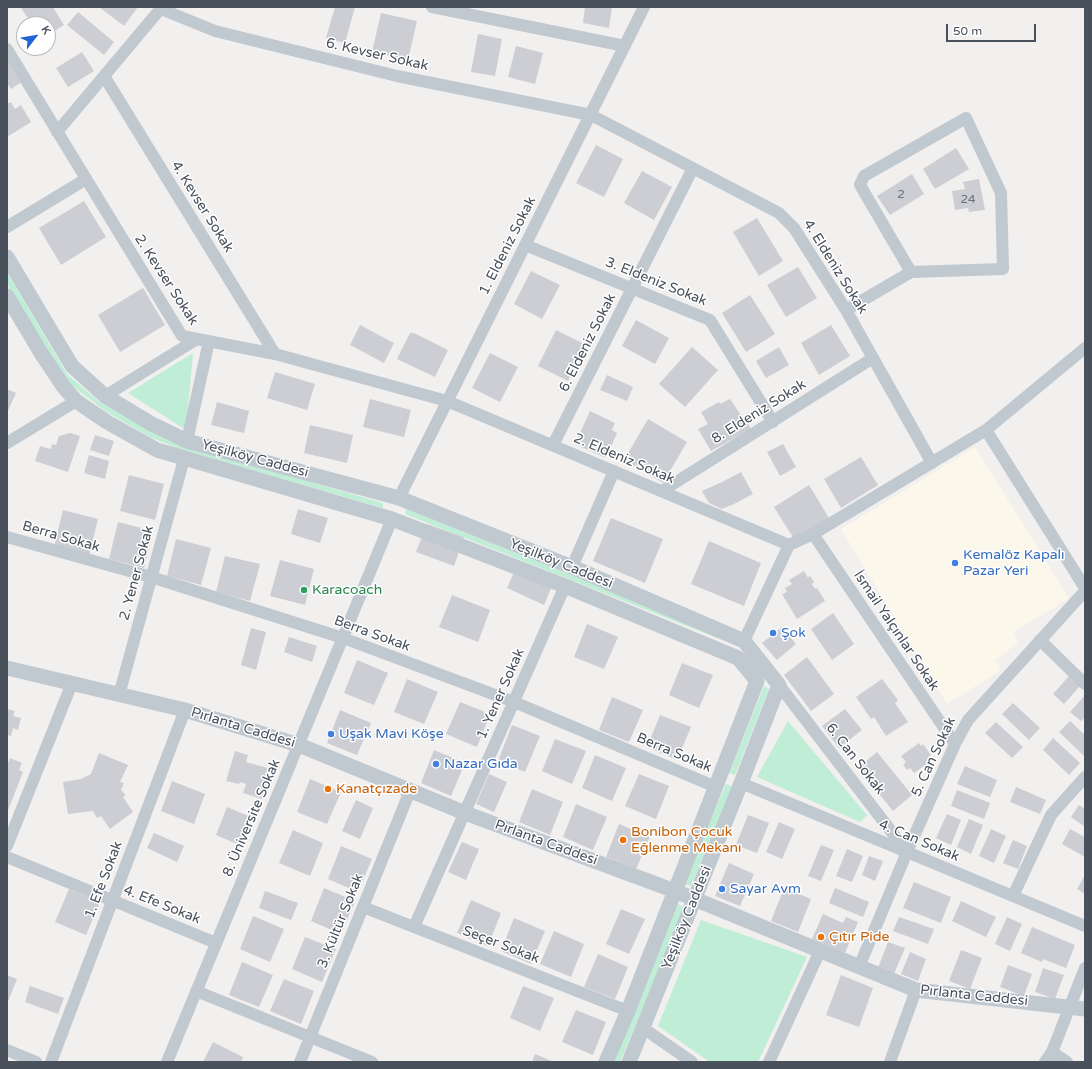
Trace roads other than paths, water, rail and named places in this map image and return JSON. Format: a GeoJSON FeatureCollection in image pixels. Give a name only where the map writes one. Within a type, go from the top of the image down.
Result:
{"type":"FeatureCollection","features":[{"type":"Feature","properties":{"kind":"street"},"geometry":{"type":"LineString","coordinates":[[432,7],[625,46]]}},
{"type":"Feature","properties":{"kind":"street","name":"1. Eldeniz Sokak"},"geometry":{"type":"LineString","coordinates":[[399,498],[644,7]]}},
{"type":"Feature","properties":{"kind":"street"},"geometry":{"type":"LineString","coordinates":[[57,132],[161,8]]}},
{"type":"Feature","properties":{"kind":"street","name":"6. Kevser Sokak"},"geometry":{"type":"LineString","coordinates":[[161,8],[215,31],[397,76],[590,115]]}},
{"type":"Feature","properties":{"kind":"street","name":"2. Kevser Sokak"},"geometry":{"type":"LineString","coordinates":[[7,49],[182,336],[275,354],[447,401]]}},
{"type":"Feature","properties":{"kind":"street","name":"4. Kevser Sokak"},"geometry":{"type":"LineString","coordinates":[[104,76],[275,354]]}},
{"type":"Feature","properties":{"kind":"street","name":"4. Eldeniz Sokak"},"geometry":{"type":"LineString","coordinates":[[590,115],[779,213],[794,228],[846,310],[932,463]]}},
{"type":"Feature","properties":{"kind":"street"},"geometry":{"type":"LineString","coordinates":[[846,310],[911,272],[1003,269],[1001,193],[966,118],[864,176],[860,185],[911,272]]}},
{"type":"Feature","properties":{"kind":"street","name":"6. Eldeniz Sokak"},"geometry":{"type":"LineString","coordinates":[[553,445],[693,168]]}},
{"type":"Feature","properties":{"kind":"street"},"geometry":{"type":"LineString","coordinates":[[7,227],[86,179]]}},
{"type":"Feature","properties":{"kind":"street","name":"3. Eldeniz Sokak"},"geometry":{"type":"LineString","coordinates":[[525,246],[710,320],[773,422]]}},
{"type":"Feature","properties":{"kind":"street","name":"Yeşilköy Caddesi"},"geometry":{"type":"LineString","coordinates":[[7,257],[72,366],[105,396],[150,423],[187,441],[399,498],[572,567],[744,641],[778,685],[742,783],[629,1062]]}},
{"type":"Feature","properties":{"kind":"street","name":"Yeşilköy Caddesi"},"geometry":{"type":"LineString","coordinates":[[7,296],[41,353],[63,386],[76,401],[113,426],[157,450],[392,519],[565,586],[738,658],[757,681],[628,1011],[606,1062]]}},
{"type":"Feature","properties":{"kind":"street"},"geometry":{"type":"LineString","coordinates":[[105,396],[203,340]]}},
{"type":"Feature","properties":{"kind":"street"},"geometry":{"type":"LineString","coordinates":[[187,441],[203,340]]}},
{"type":"Feature","properties":{"kind":"street"},"geometry":{"type":"LineString","coordinates":[[738,658],[744,641],[789,545],[813,534],[986,430],[1085,348]]}},
{"type":"Feature","properties":{"kind":"street","name":"8. Eldeniz Sokak"},"geometry":{"type":"LineString","coordinates":[[662,491],[873,358]]}},
{"type":"Feature","properties":{"kind":"street"},"geometry":{"type":"LineString","coordinates":[[7,443],[76,401]]}},
{"type":"Feature","properties":{"kind":"street","name":"2. Eldeniz Sokak"},"geometry":{"type":"LineString","coordinates":[[447,401],[789,545]]}},
{"type":"Feature","properties":{"kind":"street"},"geometry":{"type":"LineString","coordinates":[[986,430],[1085,590]]}},
{"type":"Feature","properties":{"kind":"street","name":"2. Yener Sokak"},"geometry":{"type":"LineString","coordinates":[[119,695],[184,458]]}},
{"type":"Feature","properties":{"kind":"street"},"geometry":{"type":"LineString","coordinates":[[572,567],[614,471]]}},
{"type":"Feature","properties":{"kind":"street"},"geometry":{"type":"LineString","coordinates":[[392,519],[399,498]]}},
{"type":"Feature","properties":{"kind":"street","name":"8. Üniversite Sokak"},"geometry":{"type":"LineString","coordinates":[[167,1062],[392,519]]}},
{"type":"Feature","properties":{"kind":"street","name":"İsmail Yalçınlar Sokak"},"geometry":{"type":"LineString","coordinates":[[813,534],[954,744]]}},
{"type":"Feature","properties":{"kind":"street","name":"Berra Sokak"},"geometry":{"type":"LineString","coordinates":[[7,537],[151,577],[343,638],[718,781]]}},
{"type":"Feature","properties":{"kind":"street","name":"1. Yener Sokak"},"geometry":{"type":"LineString","coordinates":[[414,927],[565,586]]}},
{"type":"Feature","properties":{"kind":"street","name":"5. Can Sokak"},"geometry":{"type":"LineString","coordinates":[[859,967],[954,744],[968,720],[1085,590]]}},
{"type":"Feature","properties":{"kind":"street"},"geometry":{"type":"LineString","coordinates":[[1040,640],[1085,684]]}},
{"type":"Feature","properties":{"kind":"street","name":"Pırlanta Caddesi"},"geometry":{"type":"LineString","coordinates":[[7,668],[185,710],[299,745],[465,813],[675,891],[916,990],[1078,1008]]}},
{"type":"Feature","properties":{"kind":"street"},"geometry":{"type":"LineString","coordinates":[[757,681],[778,685]]}},
{"type":"Feature","properties":{"kind":"street"},"geometry":{"type":"LineString","coordinates":[[7,846],[72,683]]}},
{"type":"Feature","properties":{"kind":"street","name":"6. Can Sokak"},"geometry":{"type":"LineString","coordinates":[[778,685],[907,852]]}},
{"type":"Feature","properties":{"kind":"street","name":"1. Efe Sokak"},"geometry":{"type":"LineString","coordinates":[[50,1062],[185,710]]}},
{"type":"Feature","properties":{"kind":"street"},"geometry":{"type":"LineString","coordinates":[[1014,896],[1051,815],[1085,777]]}},
{"type":"Feature","properties":{"kind":"street"},"geometry":{"type":"LineString","coordinates":[[718,781],[742,783]]}},
{"type":"Feature","properties":{"kind":"street","name":"4. Can Sokak"},"geometry":{"type":"LineString","coordinates":[[742,783],[1085,926]]}},
{"type":"Feature","properties":{"kind":"street","name":"3. Kültür Sokak"},"geometry":{"type":"LineString","coordinates":[[300,1062],[410,791]]}},
{"type":"Feature","properties":{"kind":"street","name":"4. Efe Sokak"},"geometry":{"type":"LineString","coordinates":[[7,857],[216,943]]}},
{"type":"Feature","properties":{"kind":"street","name":"Seçer Sokak"},"geometry":{"type":"LineString","coordinates":[[363,907],[628,1011]]}},
{"type":"Feature","properties":{"kind":"street"},"geometry":{"type":"LineString","coordinates":[[769,1062],[820,951]]}},
{"type":"Feature","properties":{"kind":"street"},"geometry":{"type":"LineString","coordinates":[[1045,1062],[1078,1008],[1085,968]]}},
{"type":"Feature","properties":{"kind":"street"},"geometry":{"type":"LineString","coordinates":[[890,1062],[916,990]]}},
{"type":"Feature","properties":{"kind":"street"},"geometry":{"type":"LineString","coordinates":[[196,991],[372,1062]]}},
{"type":"Feature","properties":{"kind":"street"},"geometry":{"type":"LineString","coordinates":[[643,1028],[692,1062]]}},
{"type":"Feature","properties":{"kind":"street"},"geometry":{"type":"LineString","coordinates":[[7,1050],[36,1062]]}},
{"type":"Feature","properties":{"kind":"street"},"geometry":{"type":"LineString","coordinates":[[1052,1052],[1067,1062]]}},
{"type":"Feature","properties":{"kind":"place","name":"Kemalöz Kapalı Pazar Yeri"},"geometry":{"type":"Point","coordinates":[955,563]}},
{"type":"Feature","properties":{"kind":"place","name":"Karacoach"},"geometry":{"type":"Point","coordinates":[304,590]}},
{"type":"Feature","properties":{"kind":"place","name":"Şok"},"geometry":{"type":"Point","coordinates":[773,633]}},
{"type":"Feature","properties":{"kind":"place","name":"Uşak Mavi Köşe"},"geometry":{"type":"Point","coordinates":[331,734]}},
{"type":"Feature","properties":{"kind":"place","name":"Nazar Gıda"},"geometry":{"type":"Point","coordinates":[436,764]}},
{"type":"Feature","properties":{"kind":"place","name":"Kanatçızade"},"geometry":{"type":"Point","coordinates":[328,789]}},
{"type":"Feature","properties":{"kind":"place","name":"Bonibon Çocuk Eğlenme Mekanı"},"geometry":{"type":"Point","coordinates":[623,840]}},
{"type":"Feature","properties":{"kind":"place","name":"Sayar Avm"},"geometry":{"type":"Point","coordinates":[722,889]}},
{"type":"Feature","properties":{"kind":"place","name":"Çıtır Pide"},"geometry":{"type":"Point","coordinates":[821,937]}}]}
